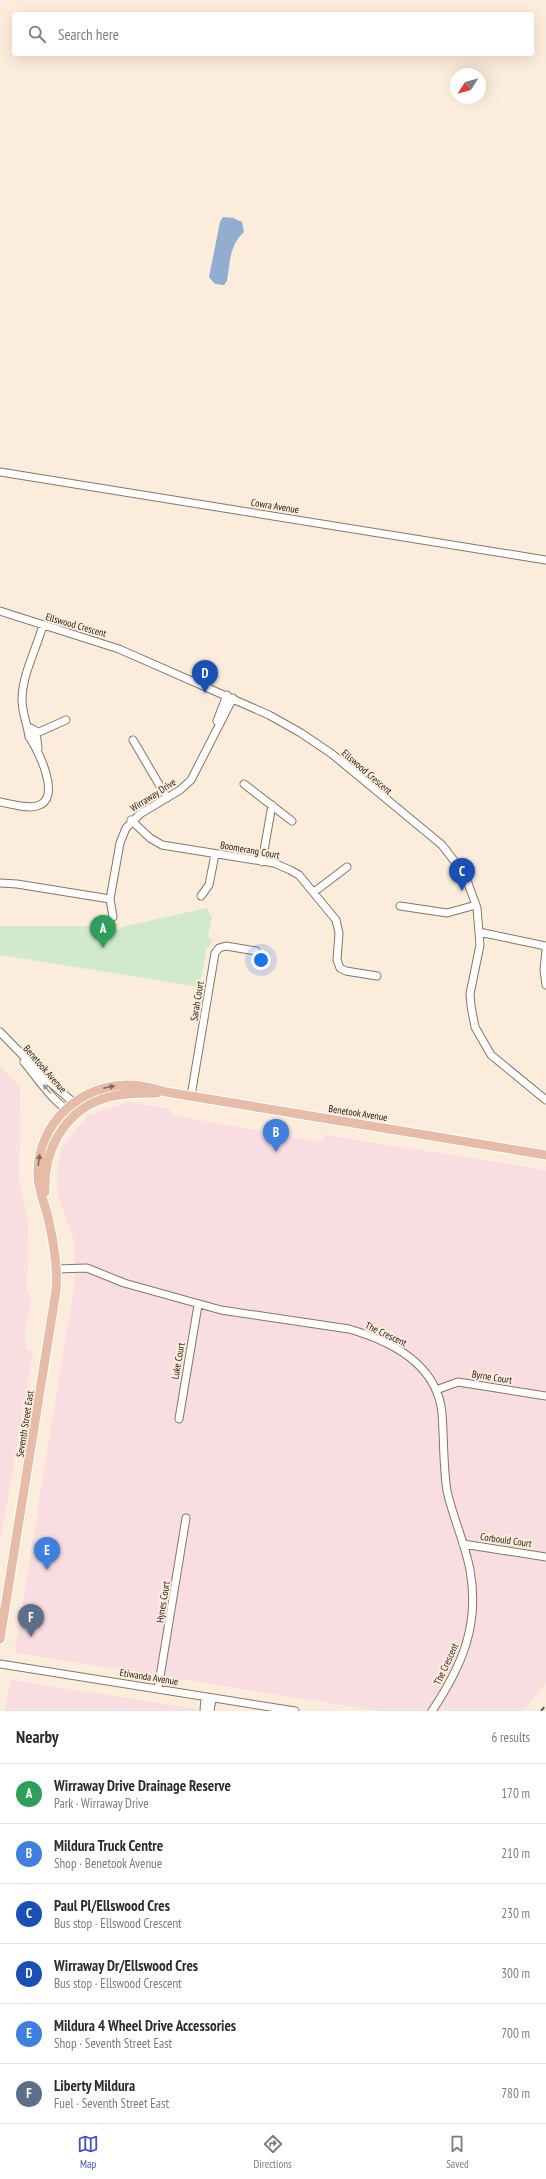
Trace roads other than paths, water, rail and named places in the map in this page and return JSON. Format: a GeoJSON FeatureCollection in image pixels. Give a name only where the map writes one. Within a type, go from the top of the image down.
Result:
{"type":"FeatureCollection","features":[{"type":"Feature","properties":{"kind":"main road","name":"Benetook Avenue"},"geometry":{"type":"LineString","coordinates":[[73,1102],[96,1090],[120,1085],[144,1086],[166,1092],[546,1155]]}},
{"type":"Feature","properties":{"kind":"main road","name":"Benetook Avenue"},"geometry":{"type":"LineString","coordinates":[[76,1114],[91,1104],[116,1096],[166,1092]]}},
{"type":"Feature","properties":{"kind":"main road","name":"Seventh Street East"},"geometry":{"type":"LineString","coordinates":[[0,1639],[55,1306],[57,1269],[39,1182],[40,1157],[48,1132],[73,1102]]}},
{"type":"Feature","properties":{"kind":"main road","name":"Seventh Street East"},"geometry":{"type":"LineString","coordinates":[[46,1212],[45,1184],[48,1157],[60,1133],[76,1114]]}},
{"type":"Feature","properties":{"kind":"street","name":"Cowra Avenue"},"geometry":{"type":"LineString","coordinates":[[0,472],[546,560]]}},
{"type":"Feature","properties":{"kind":"street","name":"Ellswood Crescent"},"geometry":{"type":"LineString","coordinates":[[0,611],[40,625],[110,646],[269,715],[316,743],[442,846],[465,875],[476,906],[479,953],[470,994],[470,1006],[475,1027],[492,1055],[546,1100]]}},
{"type":"Feature","properties":{"kind":"street"},"geometry":{"type":"LineString","coordinates":[[0,802],[30,807],[38,806],[43,803],[47,796],[48,779],[33,733],[22,709],[22,694],[40,625]]}},
{"type":"Feature","properties":{"kind":"street","name":"Wirraway Drive"},"geometry":{"type":"LineString","coordinates":[[112,917],[110,899],[120,843],[126,828],[131,820],[167,798],[191,780],[199,768],[230,697]]}},
{"type":"Feature","properties":{"kind":"street"},"geometry":{"type":"LineString","coordinates":[[33,733],[66,720]]}},
{"type":"Feature","properties":{"kind":"street"},"geometry":{"type":"LineString","coordinates":[[133,740],[167,798]]}},
{"type":"Feature","properties":{"kind":"street"},"geometry":{"type":"LineString","coordinates":[[244,784],[292,821]]}},
{"type":"Feature","properties":{"kind":"street"},"geometry":{"type":"LineString","coordinates":[[262,862],[272,805]]}},
{"type":"Feature","properties":{"kind":"street","name":"Boomerang Court"},"geometry":{"type":"LineString","coordinates":[[131,820],[150,838],[162,845],[262,862],[290,870],[305,881],[338,925],[340,940],[337,960],[340,968],[346,971],[377,976]]}},
{"type":"Feature","properties":{"kind":"street"},"geometry":{"type":"LineString","coordinates":[[201,896],[209,885],[215,854]]}},
{"type":"Feature","properties":{"kind":"street"},"geometry":{"type":"LineString","coordinates":[[314,892],[347,867]]}},
{"type":"Feature","properties":{"kind":"street"},"geometry":{"type":"LineString","coordinates":[[0,883],[17,884],[110,899]]}},
{"type":"Feature","properties":{"kind":"street"},"geometry":{"type":"LineString","coordinates":[[400,906],[447,913],[476,906]]}},
{"type":"Feature","properties":{"kind":"street"},"geometry":{"type":"LineString","coordinates":[[479,936],[546,946]]}},
{"type":"Feature","properties":{"kind":"street","name":"Sarah Court"},"geometry":{"type":"LineString","coordinates":[[192,1096],[215,953],[219,948],[226,946],[256,952]]}},
{"type":"Feature","properties":{"kind":"street"},"geometry":{"type":"LineString","coordinates":[[546,950],[544,970],[546,985]]}},
{"type":"Feature","properties":{"kind":"street","name":"Benetook Avenue"},"geometry":{"type":"LineString","coordinates":[[0,1032],[44,1076],[73,1102],[76,1114]]}},
{"type":"Feature","properties":{"kind":"street","name":"Benetook Avenue"},"geometry":{"type":"LineString","coordinates":[[0,1032],[66,1109],[76,1114]]}},
{"type":"Feature","properties":{"kind":"street","name":"The Crescent"},"geometry":{"type":"LineString","coordinates":[[57,1269],[87,1268],[124,1283],[198,1305],[332,1326],[368,1334],[408,1355],[423,1370],[436,1390],[442,1411],[446,1482],[455,1523],[470,1569],[472,1589],[472,1622],[462,1659],[449,1684],[432,1711]]}},
{"type":"Feature","properties":{"kind":"street","name":"Luke Court"},"geometry":{"type":"LineString","coordinates":[[179,1419],[198,1305]]}},
{"type":"Feature","properties":{"kind":"street","name":"Byrne Court"},"geometry":{"type":"LineString","coordinates":[[436,1390],[458,1382],[546,1396]]}},
{"type":"Feature","properties":{"kind":"street","name":"Hynes Court"},"geometry":{"type":"LineString","coordinates":[[158,1689],[186,1518]]}},
{"type":"Feature","properties":{"kind":"street","name":"Corbould Court"},"geometry":{"type":"LineString","coordinates":[[462,1544],[546,1557]]}},
{"type":"Feature","properties":{"kind":"street","name":"Etiwanda Avenue"},"geometry":{"type":"LineString","coordinates":[[0,1664],[294,1711]]}},
{"type":"Feature","properties":{"kind":"street"},"geometry":{"type":"LineString","coordinates":[[204,1711],[209,1697]]}},
{"type":"Feature","properties":{"kind":"street"},"geometry":{"type":"LineString","coordinates":[[209,1697],[210,1711]]}},
{"type":"Feature","properties":{"kind":"water"},"geometry":{"type":"Polygon","coordinates":[[[223,217],[233,218],[242,222],[244,232],[235,243],[227,281],[224,285],[215,284],[209,277],[220,222],[223,217]]]}},
{"type":"Feature","properties":{"kind":"railway"},"geometry":{"type":"LineString","coordinates":[[541,1711],[546,1705]]}},
{"type":"Feature","properties":{"kind":"place","name":"Wirraway Dr/Ellswood Cres"},"geometry":{"type":"Point","coordinates":[205,693]}},
{"type":"Feature","properties":{"kind":"place","name":"Paul Pl/Ellswood Cres"},"geometry":{"type":"Point","coordinates":[462,891]}},
{"type":"Feature","properties":{"kind":"place","name":"Wirraway Drive Drainage Reserve"},"geometry":{"type":"Point","coordinates":[103,948]}},
{"type":"Feature","properties":{"kind":"place","name":"Mildura Truck Centre"},"geometry":{"type":"Point","coordinates":[276,1152]}},
{"type":"Feature","properties":{"kind":"place","name":"Mildura 4 Wheel Drive Accessories"},"geometry":{"type":"Point","coordinates":[47,1570]}},
{"type":"Feature","properties":{"kind":"place","name":"Liberty Mildura"},"geometry":{"type":"Point","coordinates":[31,1637]}}]}
